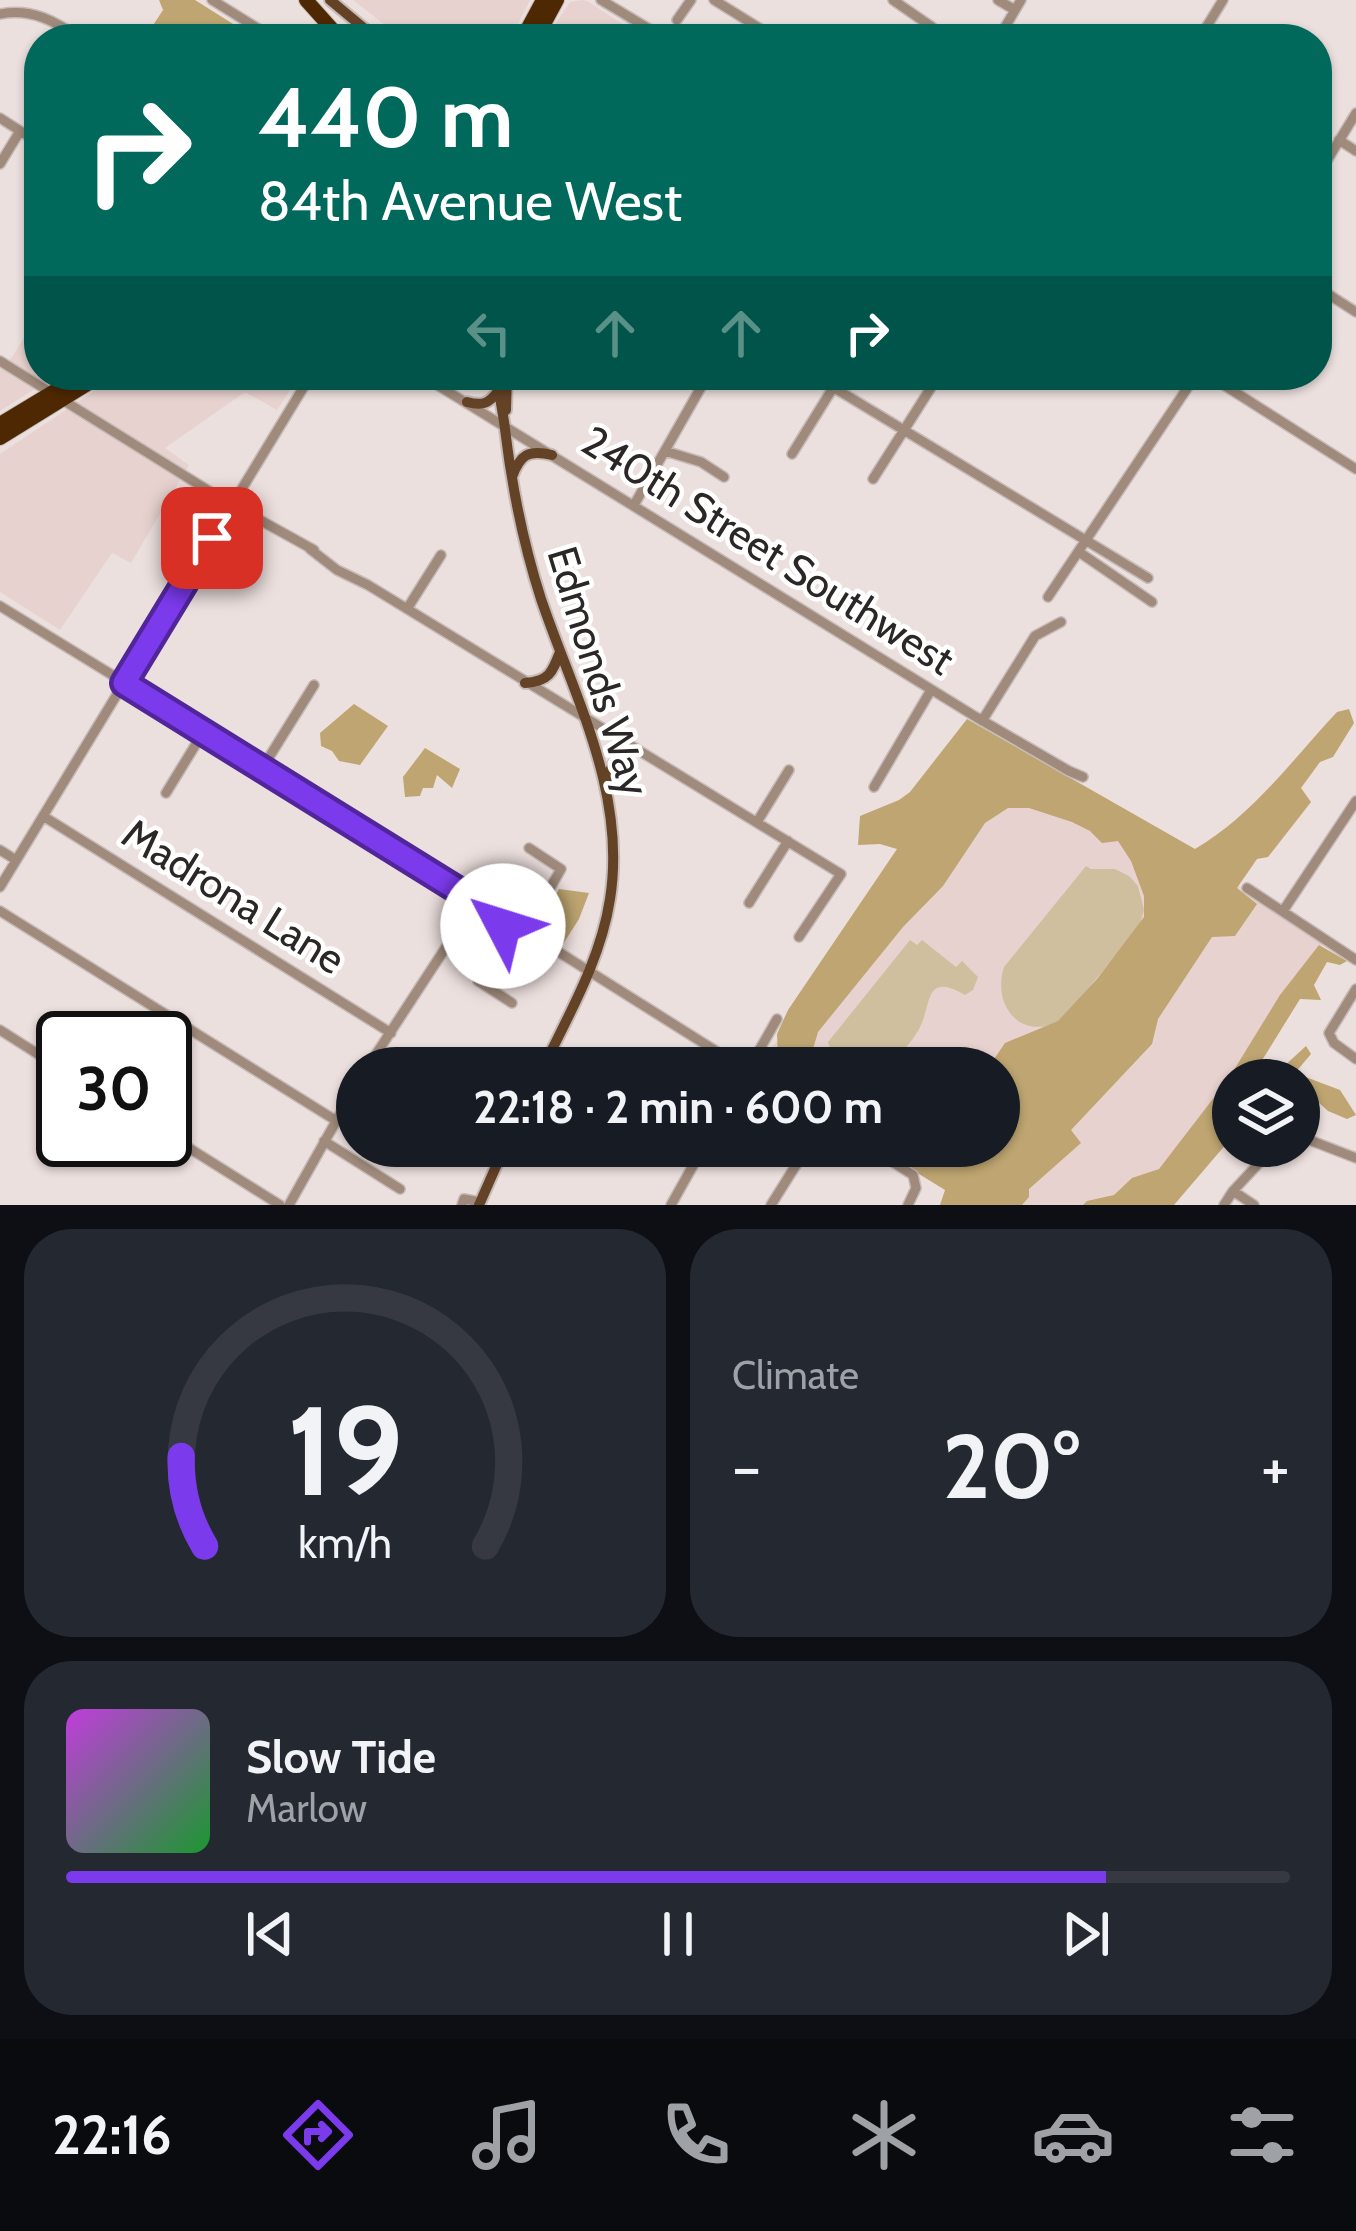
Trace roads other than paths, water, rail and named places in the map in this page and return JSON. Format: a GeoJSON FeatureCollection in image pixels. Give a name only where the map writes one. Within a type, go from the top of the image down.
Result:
{"type":"FeatureCollection","features":[{"type":"Feature","properties":{"kind":"highway"},"geometry":{"type":"LineString","coordinates":[[306,0],[328,24]]}},
{"type":"Feature","properties":{"kind":"highway"},"geometry":{"type":"LineString","coordinates":[[0,424],[68,390]]}},
{"type":"Feature","properties":{"kind":"highway"},"geometry":{"type":"LineString","coordinates":[[0,438],[57,396]]}},
{"type":"Feature","properties":{"kind":"main road"},"geometry":{"type":"LineString","coordinates":[[330,0],[359,24]]}},
{"type":"Feature","properties":{"kind":"main road","name":"Edmonds Way"},"geometry":{"type":"LineString","coordinates":[[503,390],[511,480],[529,560],[606,782],[613,823],[613,870],[604,930],[553,1047]]}},
{"type":"Feature","properties":{"kind":"main road"},"geometry":{"type":"LineString","coordinates":[[466,402],[490,402],[498,391]]}},
{"type":"Feature","properties":{"kind":"main road","name":"Edmonds Way"},"geometry":{"type":"LineString","coordinates":[[498,391],[505,426]]}},
{"type":"Feature","properties":{"kind":"main road"},"geometry":{"type":"LineString","coordinates":[[511,480],[526,454],[552,455]]}},
{"type":"Feature","properties":{"kind":"main road"},"geometry":{"type":"LineString","coordinates":[[525,683],[544,681],[560,652]]}},
{"type":"Feature","properties":{"kind":"main road"},"geometry":{"type":"LineString","coordinates":[[606,782],[612,763],[635,750]]}},
{"type":"Feature","properties":{"kind":"main road"},"geometry":{"type":"LineString","coordinates":[[479,1204],[496,1167]]}},
{"type":"Feature","properties":{"kind":"street"},"geometry":{"type":"LineString","coordinates":[[212,0],[251,24]]}},
{"type":"Feature","properties":{"kind":"street"},"geometry":{"type":"LineString","coordinates":[[601,0],[641,24]]}},
{"type":"Feature","properties":{"kind":"street"},"geometry":{"type":"LineString","coordinates":[[677,20],[691,0]]}},
{"type":"Feature","properties":{"kind":"street"},"geometry":{"type":"LineString","coordinates":[[714,0],[753,24]]}},
{"type":"Feature","properties":{"kind":"street"},"geometry":{"type":"LineString","coordinates":[[893,0],[922,24]]}},
{"type":"Feature","properties":{"kind":"street"},"geometry":{"type":"LineString","coordinates":[[998,0],[1018,5]]}},
{"type":"Feature","properties":{"kind":"street"},"geometry":{"type":"LineString","coordinates":[[0,14],[37,14],[58,24]]}},
{"type":"Feature","properties":{"kind":"street"},"geometry":{"type":"LineString","coordinates":[[1332,152],[1356,113]]}},
{"type":"Feature","properties":{"kind":"street"},"geometry":{"type":"LineString","coordinates":[[0,118],[24,134]]}},
{"type":"Feature","properties":{"kind":"street"},"geometry":{"type":"LineString","coordinates":[[0,164],[20,131]]}},
{"type":"Feature","properties":{"kind":"street"},"geometry":{"type":"LineString","coordinates":[[1339,140],[1356,152]]}},
{"type":"Feature","properties":{"kind":"street"},"geometry":{"type":"LineString","coordinates":[[47,390],[841,874],[799,937]]}},
{"type":"Feature","properties":{"kind":"street"},"geometry":{"type":"LineString","coordinates":[[88,390],[85,398],[94,419]]}},
{"type":"Feature","properties":{"kind":"street"},"geometry":{"type":"LineString","coordinates":[[0,887],[302,390]]}},
{"type":"Feature","properties":{"kind":"street","name":"240th Street Southwest"},"geometry":{"type":"LineString","coordinates":[[446,390],[982,721],[1083,777]]}},
{"type":"Feature","properties":{"kind":"street"},"geometry":{"type":"LineString","coordinates":[[634,505],[700,390]]}},
{"type":"Feature","properties":{"kind":"street"},"geometry":{"type":"LineString","coordinates":[[792,454],[833,390]]}},
{"type":"Feature","properties":{"kind":"street"},"geometry":{"type":"LineString","coordinates":[[837,390],[1148,578]]}},
{"type":"Feature","properties":{"kind":"street"},"geometry":{"type":"LineString","coordinates":[[873,479],[930,390]]}},
{"type":"Feature","properties":{"kind":"street"},"geometry":{"type":"LineString","coordinates":[[1048,597],[1186,390]]}},
{"type":"Feature","properties":{"kind":"street"},"geometry":{"type":"LineString","coordinates":[[1232,390],[1356,469]]}},
{"type":"Feature","properties":{"kind":"street"},"geometry":{"type":"LineString","coordinates":[[665,451],[701,462],[724,477]]}},
{"type":"Feature","properties":{"kind":"street"},"geometry":{"type":"LineString","coordinates":[[1078,552],[1152,602]]}},
{"type":"Feature","properties":{"kind":"street"},"geometry":{"type":"LineString","coordinates":[[407,609],[441,556]]}},
{"type":"Feature","properties":{"kind":"street"},"geometry":{"type":"LineString","coordinates":[[0,607],[712,1047]]}},
{"type":"Feature","properties":{"kind":"street"},"geometry":{"type":"LineString","coordinates":[[982,721],[1035,636],[1061,622]]}},
{"type":"Feature","properties":{"kind":"street"},"geometry":{"type":"LineString","coordinates":[[263,767],[314,685]]}},
{"type":"Feature","properties":{"kind":"street"},"geometry":{"type":"LineString","coordinates":[[874,787],[931,690]]}},
{"type":"Feature","properties":{"kind":"street"},"geometry":{"type":"LineString","coordinates":[[166,794],[204,730]]}},
{"type":"Feature","properties":{"kind":"street"},"geometry":{"type":"LineString","coordinates":[[757,822],[789,770]]}},
{"type":"Feature","properties":{"kind":"street"},"geometry":{"type":"LineString","coordinates":[[1283,911],[1356,801]]}},
{"type":"Feature","properties":{"kind":"street","name":"Madrona Lane"},"geometry":{"type":"LineString","coordinates":[[44,816],[391,1033]]}},
{"type":"Feature","properties":{"kind":"street"},"geometry":{"type":"LineString","coordinates":[[749,903],[788,841]]}},
{"type":"Feature","properties":{"kind":"street"},"geometry":{"type":"LineString","coordinates":[[525,932],[561,869],[529,848]]}},
{"type":"Feature","properties":{"kind":"street"},"geometry":{"type":"LineString","coordinates":[[0,850],[16,860]]}},
{"type":"Feature","properties":{"kind":"street"},"geometry":{"type":"LineString","coordinates":[[1246,888],[1356,960]]}},
{"type":"Feature","properties":{"kind":"street"},"geometry":{"type":"LineString","coordinates":[[381,1047],[473,898]]}},
{"type":"Feature","properties":{"kind":"street"},"geometry":{"type":"LineString","coordinates":[[0,910],[335,1120],[284,1205],[192,1149]]}},
{"type":"Feature","properties":{"kind":"street"},"geometry":{"type":"LineString","coordinates":[[506,920],[478,981],[512,1004]]}},
{"type":"Feature","properties":{"kind":"street"},"geometry":{"type":"LineString","coordinates":[[1356,989],[1329,1033],[1334,1043],[1356,1059]]}},
{"type":"Feature","properties":{"kind":"street"},"geometry":{"type":"LineString","coordinates":[[759,1047],[777,1019]]}},
{"type":"Feature","properties":{"kind":"street"},"geometry":{"type":"LineString","coordinates":[[0,1030],[36,1053]]}},
{"type":"Feature","properties":{"kind":"street"},"geometry":{"type":"LineString","coordinates":[[323,1141],[400,1189]]}},
{"type":"Feature","properties":{"kind":"street"},"geometry":{"type":"LineString","coordinates":[[1320,1144],[1356,1158]]}},
{"type":"Feature","properties":{"kind":"street"},"geometry":{"type":"LineString","coordinates":[[671,1205],[692,1167]]}},
{"type":"Feature","properties":{"kind":"street"},"geometry":{"type":"LineString","coordinates":[[771,1205],[795,1167]]}},
{"type":"Feature","properties":{"kind":"street"},"geometry":{"type":"LineString","coordinates":[[897,1167],[916,1180],[908,1205]]}},
{"type":"Feature","properties":{"kind":"street"},"geometry":{"type":"LineString","coordinates":[[1224,1205],[1255,1167]]}},
{"type":"Feature","properties":{"kind":"street"},"geometry":{"type":"LineString","coordinates":[[1233,1191],[1255,1205]]}},
{"type":"Feature","properties":{"kind":"street"},"geometry":{"type":"LineString","coordinates":[[462,1205],[464,1199],[479,1204]]}}]}
